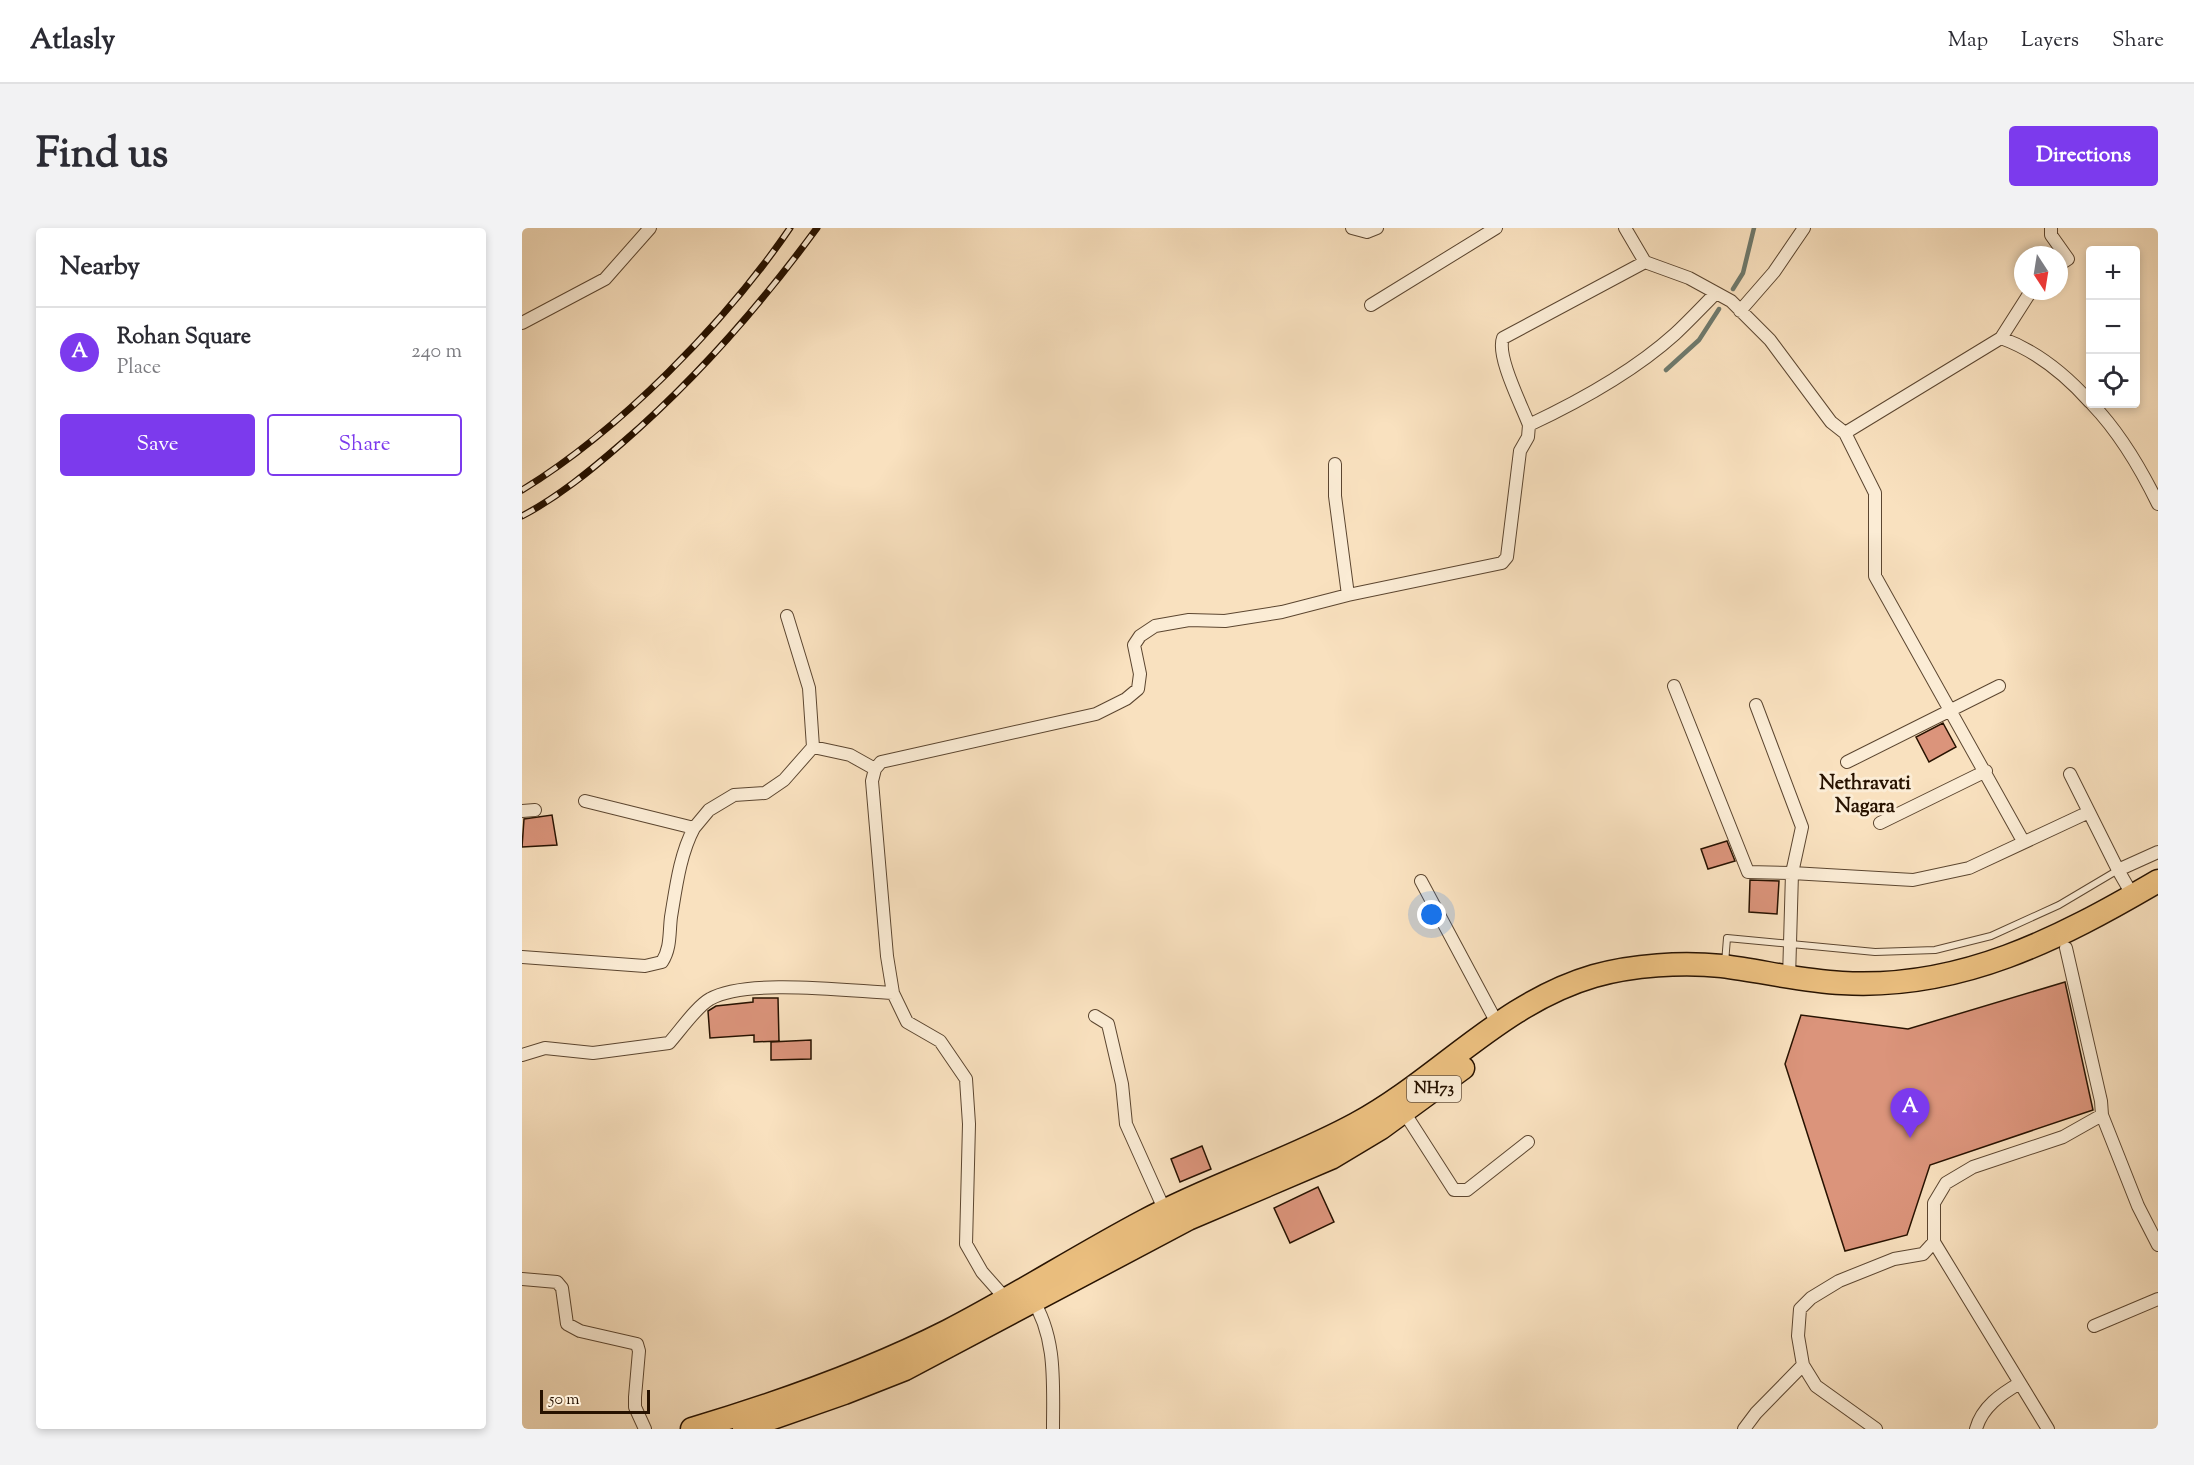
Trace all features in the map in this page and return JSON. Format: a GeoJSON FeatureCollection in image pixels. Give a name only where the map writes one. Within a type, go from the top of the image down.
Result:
{"type":"FeatureCollection","features":[{"type":"Feature","properties":{"kind":"highway","name":"NH73"},"geometry":{"type":"LineString","coordinates":[[740,1429],[780,1423],[905,1369],[1165,1211],[1304,1151],[1360,1122],[1497,1023],[1532,1001],[1595,976],[1640,968],[1702,965],[1724,966],[1789,978],[1840,983],[1878,984],[1922,979],[1972,969],[2008,958],[2133,896],[2158,881]]}},
{"type":"Feature","properties":{"kind":"highway","name":"NH73"},"geometry":{"type":"LineString","coordinates":[[692,1429],[892,1357],[949,1330],[1005,1298],[1029,1294],[1188,1219],[1331,1158],[1404,1112],[1531,1020],[1599,991],[1641,983],[1702,980],[1840,999],[1879,999],[1924,994],[2013,973],[2066,948],[2158,899]]}},
{"type":"Feature","properties":{"kind":"street"},"geometry":{"type":"LineString","coordinates":[[522,323],[605,279],[650,228]]}},
{"type":"Feature","properties":{"kind":"street"},"geometry":{"type":"LineString","coordinates":[[1352,228],[1367,232],[1377,228]]}},
{"type":"Feature","properties":{"kind":"street"},"geometry":{"type":"LineString","coordinates":[[1371,305],[1496,228]]}},
{"type":"Feature","properties":{"kind":"street"},"geometry":{"type":"LineString","coordinates":[[1625,228],[1646,262],[1689,278],[1731,301],[1770,340],[1831,422],[1845,433],[1875,493],[1875,576],[1986,771],[2023,841]]}},
{"type":"Feature","properties":{"kind":"street"},"geometry":{"type":"LineString","coordinates":[[1740,311],[1773,272],[1804,228]]}},
{"type":"Feature","properties":{"kind":"street"},"geometry":{"type":"LineString","coordinates":[[2051,228],[2051,234],[2059,246]]}},
{"type":"Feature","properties":{"kind":"street"},"geometry":{"type":"LineString","coordinates":[[1005,1298],[981,1272],[966,1244],[969,1124],[966,1079],[940,1041],[907,1022],[894,993],[887,956],[876,831],[872,781],[875,769],[881,762],[1096,714],[1126,699],[1138,689],[1140,674],[1134,645],[1140,636],[1155,626],[1189,620],[1225,621],[1282,612],[1348,595],[1502,563],[1507,557],[1520,451],[1528,436],[1529,425],[1504,359],[1501,345],[1503,338],[1646,262]]}},
{"type":"Feature","properties":{"kind":"street"},"geometry":{"type":"LineString","coordinates":[[1529,425],[1570,406],[1637,362],[1674,335],[1715,294]]}},
{"type":"Feature","properties":{"kind":"street"},"geometry":{"type":"LineString","coordinates":[[1845,433],[2001,338],[2025,300]]}},
{"type":"Feature","properties":{"kind":"street"},"geometry":{"type":"LineString","coordinates":[[2001,338],[2033,352],[2067,377],[2086,398]]}},
{"type":"Feature","properties":{"kind":"street"},"geometry":{"type":"LineString","coordinates":[[2096,408],[2106,418],[2141,468],[2158,504]]}},
{"type":"Feature","properties":{"kind":"street"},"geometry":{"type":"LineString","coordinates":[[1335,464],[1335,496],[1348,595]]}},
{"type":"Feature","properties":{"kind":"street"},"geometry":{"type":"LineString","coordinates":[[522,957],[645,966],[662,962],[668,952],[671,917],[686,844],[694,828],[709,810],[734,795],[765,793],[784,780],[813,747],[808,688],[787,616]]}},
{"type":"Feature","properties":{"kind":"street"},"geometry":{"type":"LineString","coordinates":[[1846,762],[1999,686]]}},
{"type":"Feature","properties":{"kind":"street"},"geometry":{"type":"LineString","coordinates":[[1674,687],[1748,872],[1913,880],[1969,868],[2089,812]]}},
{"type":"Feature","properties":{"kind":"street"},"geometry":{"type":"LineString","coordinates":[[1756,705],[1802,827],[1792,873],[1788,943],[1789,978]]}},
{"type":"Feature","properties":{"kind":"street"},"geometry":{"type":"LineString","coordinates":[[813,747],[850,755],[875,769]]}},
{"type":"Feature","properties":{"kind":"street"},"geometry":{"type":"LineString","coordinates":[[1880,823],[1986,771]]}},
{"type":"Feature","properties":{"kind":"street"},"geometry":{"type":"LineString","coordinates":[[2070,774],[2133,896]]}},
{"type":"Feature","properties":{"kind":"street"},"geometry":{"type":"LineString","coordinates":[[585,801],[694,828]]}},
{"type":"Feature","properties":{"kind":"street"},"geometry":{"type":"LineString","coordinates":[[522,811],[535,810]]}},
{"type":"Feature","properties":{"kind":"street"},"geometry":{"type":"LineString","coordinates":[[2118,870],[2158,852]]}},
{"type":"Feature","properties":{"kind":"street"},"geometry":{"type":"LineString","coordinates":[[1421,881],[1497,1023]]}},
{"type":"Feature","properties":{"kind":"street"},"geometry":{"type":"LineString","coordinates":[[2066,948],[2102,1101],[2102,1115],[2138,1206],[2158,1245]]}},
{"type":"Feature","properties":{"kind":"street"},"geometry":{"type":"LineString","coordinates":[[522,1055],[545,1048],[593,1053],[669,1043],[709,999],[740,990],[810,989],[894,993]]}},
{"type":"Feature","properties":{"kind":"street"},"geometry":{"type":"LineString","coordinates":[[1095,1016],[1108,1024],[1122,1084],[1126,1124],[1165,1211]]}},
{"type":"Feature","properties":{"kind":"street"},"geometry":{"type":"LineString","coordinates":[[1404,1112],[1454,1190],[1467,1190],[1528,1142]]}},
{"type":"Feature","properties":{"kind":"street"},"geometry":{"type":"LineString","coordinates":[[2048,1429],[1934,1242],[1934,1203],[1946,1183],[1973,1167],[2063,1137],[2102,1115]]}},
{"type":"Feature","properties":{"kind":"street"},"geometry":{"type":"LineString","coordinates":[[1876,1429],[1816,1386],[1803,1365],[1798,1336],[1800,1310],[1811,1298],[1839,1281],[1894,1259],[1923,1254],[1934,1242]]}},
{"type":"Feature","properties":{"kind":"street"},"geometry":{"type":"LineString","coordinates":[[522,1279],[557,1282],[562,1288],[567,1324],[580,1331],[637,1344],[639,1351],[635,1407],[645,1429]]}},
{"type":"Feature","properties":{"kind":"street"},"geometry":{"type":"LineString","coordinates":[[1029,1294],[1048,1330],[1053,1365],[1053,1429]]}},
{"type":"Feature","properties":{"kind":"street"},"geometry":{"type":"LineString","coordinates":[[2094,1326],[2158,1299]]}},
{"type":"Feature","properties":{"kind":"street"},"geometry":{"type":"LineString","coordinates":[[1744,1429],[1756,1413],[1803,1365]]}},
{"type":"Feature","properties":{"kind":"street"},"geometry":{"type":"LineString","coordinates":[[1976,1429],[1978,1419],[1999,1395],[2020,1383]]}},
{"type":"Feature","properties":{"kind":"lane"},"geometry":{"type":"LineString","coordinates":[[1724,966],[1727,938],[1875,952],[1935,950],[1991,936],[2059,905],[2118,870]]}},
{"type":"Feature","properties":{"kind":"building"},"geometry":{"type":"Polygon","coordinates":[[[1943,723],[1956,747],[1929,762],[1916,737],[1943,723]]]}},
{"type":"Feature","properties":{"kind":"building"},"geometry":{"type":"Polygon","coordinates":[[[552,815],[557,845],[522,847],[524,819],[552,815]]]}},
{"type":"Feature","properties":{"kind":"building"},"geometry":{"type":"Polygon","coordinates":[[[1727,841],[1735,861],[1708,869],[1701,849],[1727,841]]]}},
{"type":"Feature","properties":{"kind":"building"},"geometry":{"type":"Polygon","coordinates":[[[1750,880],[1779,881],[1777,914],[1749,912],[1750,880]]]}},
{"type":"Feature","properties":{"kind":"building"},"geometry":{"type":"Polygon","coordinates":[[[2065,982],[2093,1110],[1930,1165],[1907,1235],[1845,1251],[1785,1064],[1801,1015],[1908,1029],[2065,982]]]}},
{"type":"Feature","properties":{"kind":"building"},"geometry":{"type":"Polygon","coordinates":[[[753,998],[778,998],[779,1041],[754,1042],[754,1035],[710,1038],[708,1011],[716,1006],[753,1002],[753,998]]]}},
{"type":"Feature","properties":{"kind":"building"},"geometry":{"type":"Polygon","coordinates":[[[811,1040],[811,1059],[771,1060],[771,1042],[811,1040]]]}},
{"type":"Feature","properties":{"kind":"building"},"geometry":{"type":"Polygon","coordinates":[[[1202,1146],[1211,1169],[1180,1182],[1171,1159],[1202,1146]]]}},
{"type":"Feature","properties":{"kind":"building"},"geometry":{"type":"Polygon","coordinates":[[[1318,1187],[1334,1222],[1290,1243],[1274,1208],[1318,1187]]]}},
{"type":"Feature","properties":{"kind":"waterway"},"geometry":{"type":"LineString","coordinates":[[1733,289],[1743,273],[1754,228]]}},
{"type":"Feature","properties":{"kind":"waterway"},"geometry":{"type":"LineString","coordinates":[[1666,370],[1699,340],[1719,309]]}},
{"type":"Feature","properties":{"kind":"railway"},"geometry":{"type":"LineString","coordinates":[[522,490],[559,466],[596,437],[668,372],[735,300],[790,228]]}},
{"type":"Feature","properties":{"kind":"railway"},"geometry":{"type":"LineString","coordinates":[[522,516],[586,474],[675,394],[749,314],[817,228]]}},
{"type":"Feature","properties":{"kind":"place","name":"Rohan Square"},"geometry":{"type":"Point","coordinates":[1910,1138]}},
{"type":"Feature","properties":{"kind":"district","name":"Nethravati Nagara"},"geometry":{"type":"Point","coordinates":[1865,796]}}]}
